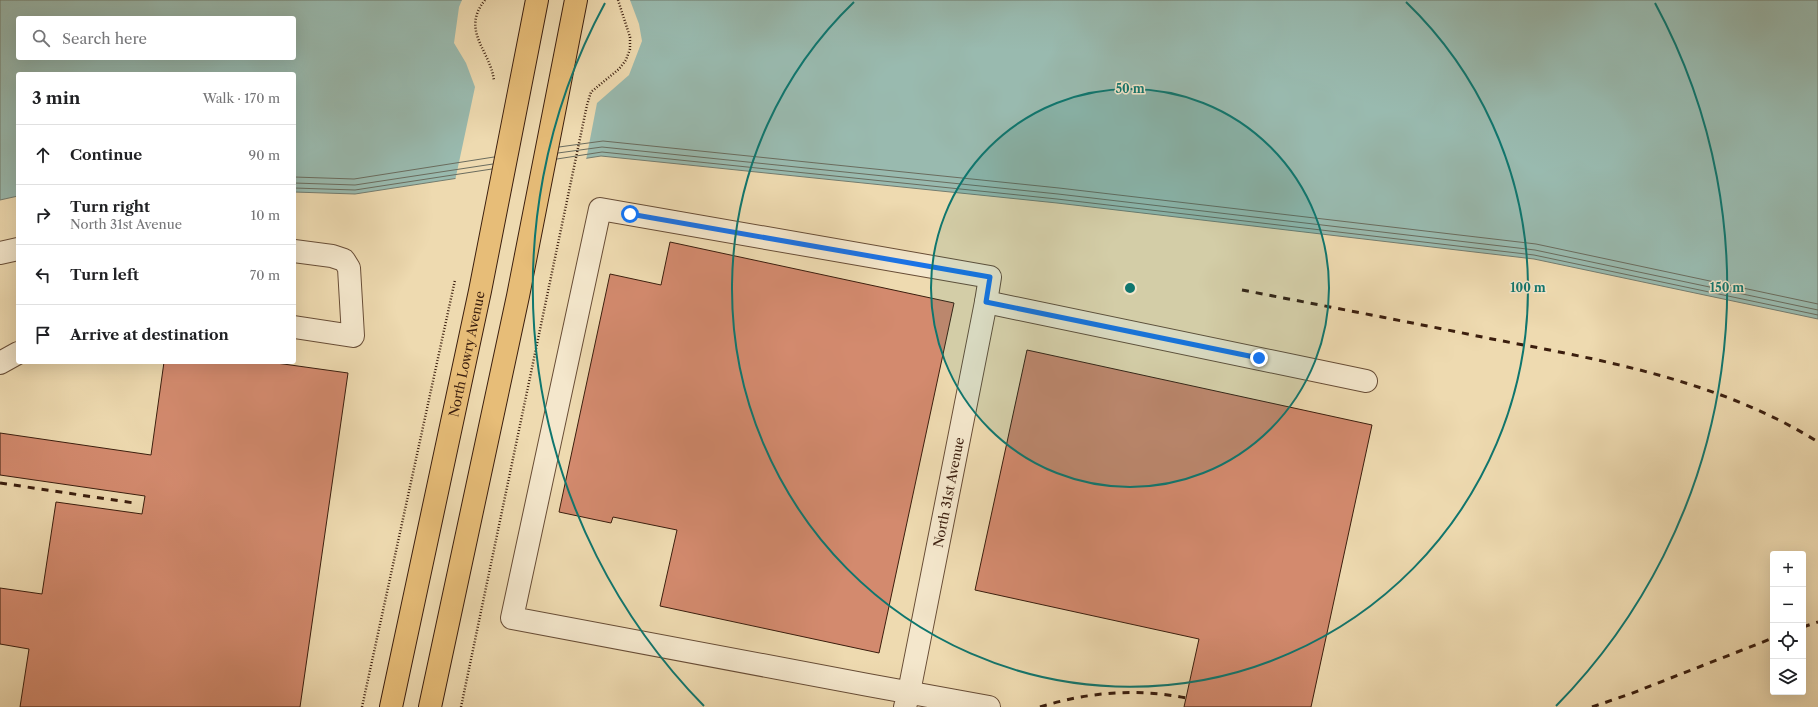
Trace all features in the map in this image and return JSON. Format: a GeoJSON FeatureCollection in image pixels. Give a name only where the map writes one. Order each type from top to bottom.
{"type":"FeatureCollection","features":[{"type":"Feature","properties":{"kind":"main road","name":"North Lowry Avenue"},"geometry":{"type":"LineString","coordinates":[[391,707],[480,291],[537,0]]}},
{"type":"Feature","properties":{"kind":"main road"},"geometry":{"type":"LineString","coordinates":[[430,707],[518,296],[576,0]]}},
{"type":"Feature","properties":{"kind":"street","name":"North 31st Avenue"},"geometry":{"type":"LineString","coordinates":[[600,209],[990,277],[986,302],[907,699],[868,685],[512,618],[600,209]]}},
{"type":"Feature","properties":{"kind":"street"},"geometry":{"type":"LineString","coordinates":[[0,253],[16,249]]}},
{"type":"Feature","properties":{"kind":"street"},"geometry":{"type":"LineString","coordinates":[[296,251],[332,256],[344,260],[349,268],[353,336],[296,328]]}},
{"type":"Feature","properties":{"kind":"street"},"geometry":{"type":"LineString","coordinates":[[986,302],[1366,381]]}},
{"type":"Feature","properties":{"kind":"street"},"geometry":{"type":"LineString","coordinates":[[0,363],[16,354]]}},
{"type":"Feature","properties":{"kind":"street"},"geometry":{"type":"LineString","coordinates":[[907,699],[989,707]]}},
{"type":"Feature","properties":{"kind":"path"},"geometry":{"type":"LineString","coordinates":[[484,0],[480,6],[476,18],[475,30],[478,42],[491,66],[495,85]]}},
{"type":"Feature","properties":{"kind":"path"},"geometry":{"type":"LineString","coordinates":[[461,707],[587,105],[591,92],[619,69],[626,60],[630,49],[630,37],[618,0]]}},
{"type":"Feature","properties":{"kind":"path"},"geometry":{"type":"LineString","coordinates":[[362,707],[456,274]]}},
{"type":"Feature","properties":{"kind":"water"},"geometry":{"type":"Polygon","coordinates":[[[0,0],[1818,0],[1818,319],[1534,259],[1057,203],[601,156],[355,194],[296,192],[296,72],[16,72],[16,196],[0,200],[0,0]]]}},
{"type":"Feature","properties":{"kind":"pier"},"geometry":{"type":"Polygon","coordinates":[[[462,0],[630,0],[639,24],[642,41],[629,75],[597,103],[586,160],[455,181],[475,87],[466,63],[454,43],[459,7],[462,0]]]}},
{"type":"Feature","properties":{"kind":"building"},"geometry":{"type":"Polygon","coordinates":[[[670,242],[954,303],[879,653],[660,606],[677,530],[613,517],[611,523],[559,512],[610,274],[661,285],[670,242]]]}},
{"type":"Feature","properties":{"kind":"building"},"geometry":{"type":"Polygon","coordinates":[[[1027,350],[1372,425],[1311,707],[1184,707],[1199,639],[975,590],[1027,350]]]}},
{"type":"Feature","properties":{"kind":"building"},"geometry":{"type":"Polygon","coordinates":[[[164,364],[283,364],[348,373],[300,707],[20,707],[29,649],[0,644],[0,588],[42,594],[56,502],[142,514],[145,496],[0,475],[0,433],[151,455],[164,364]]]}},
{"type":"Feature","properties":{"kind":"railway"},"geometry":{"type":"LineString","coordinates":[[1242,290],[1576,355],[1660,376],[1701,388],[1742,403],[1781,421],[1818,442]]}},
{"type":"Feature","properties":{"kind":"railway"},"geometry":{"type":"LineString","coordinates":[[0,483],[134,503]]}},
{"type":"Feature","properties":{"kind":"railway"},"geometry":{"type":"LineString","coordinates":[[1806,626],[1818,622]]}},
{"type":"Feature","properties":{"kind":"railway"},"geometry":{"type":"LineString","coordinates":[[1592,707],[1630,694],[1770,639]]}},
{"type":"Feature","properties":{"kind":"railway"},"geometry":{"type":"LineString","coordinates":[[1040,707],[1076,698],[1113,693],[1149,693],[1186,698]]}},
{"type":"Feature","properties":{"kind":"route"},"geometry":{"type":"LineString","coordinates":[[630,214],[990,277],[986,302],[1259,358]]}}]}
